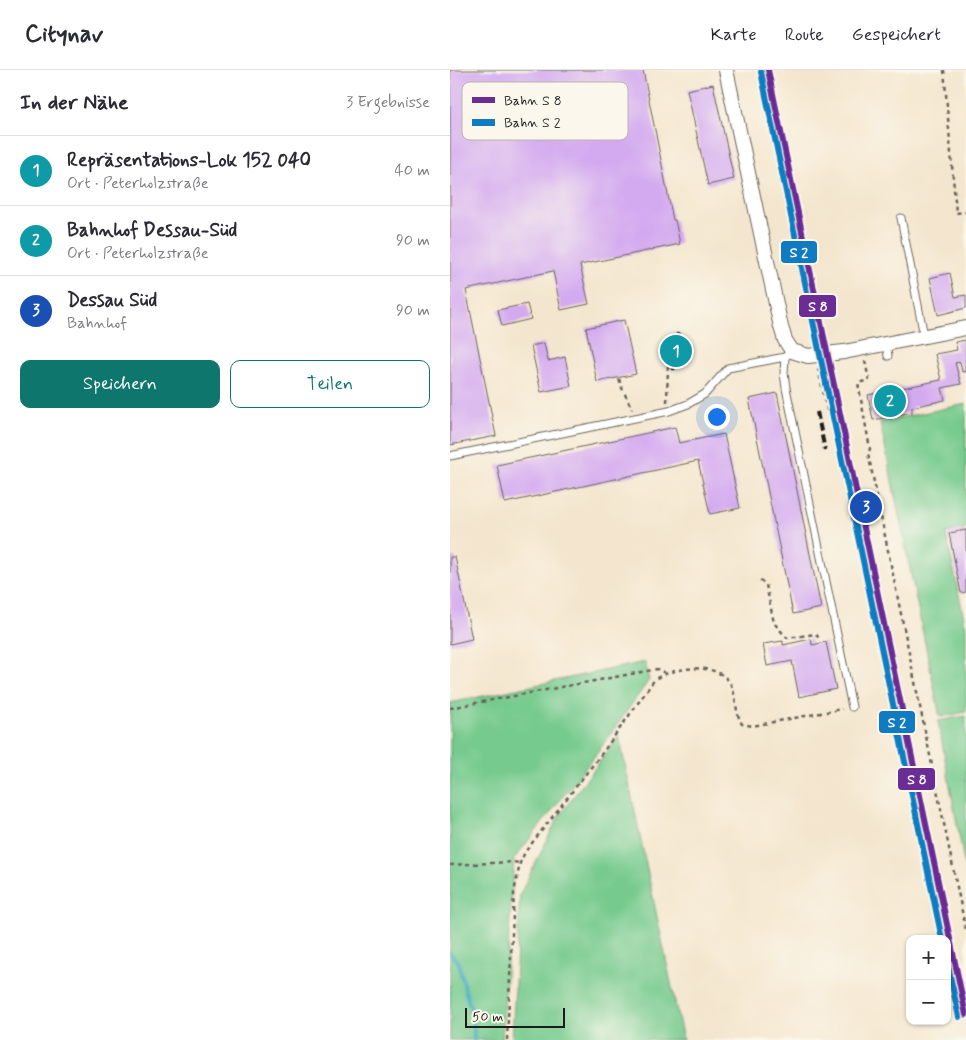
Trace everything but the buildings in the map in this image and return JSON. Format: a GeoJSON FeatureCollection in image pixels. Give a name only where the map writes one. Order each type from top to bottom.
{"type":"FeatureCollection","features":[{"type":"Feature","properties":{"kind":"street"},"geometry":{"type":"LineString","coordinates":[[726,70],[781,327],[789,354],[816,356],[863,348],[887,350],[924,336],[966,328]]}},
{"type":"Feature","properties":{"kind":"lane"},"geometry":{"type":"LineString","coordinates":[[901,218],[924,336]]}},
{"type":"Feature","properties":{"kind":"lane"},"geometry":{"type":"LineString","coordinates":[[450,456],[669,411],[688,404],[705,394],[728,368],[789,354],[784,373],[786,388],[852,707]]}},
{"type":"Feature","properties":{"kind":"path"},"geometry":{"type":"LineString","coordinates":[[944,70],[956,213],[966,212]]}},
{"type":"Feature","properties":{"kind":"path"},"geometry":{"type":"LineString","coordinates":[[863,348],[869,380],[858,383],[870,449],[868,453],[966,932]]}},
{"type":"Feature","properties":{"kind":"path"},"geometry":{"type":"LineString","coordinates":[[816,356],[827,410],[833,409],[843,458]]}},
{"type":"Feature","properties":{"kind":"path"},"geometry":{"type":"LineString","coordinates":[[668,366],[669,411]]}},
{"type":"Feature","properties":{"kind":"path"},"geometry":{"type":"LineString","coordinates":[[619,379],[635,418]]}},
{"type":"Feature","properties":{"kind":"path"},"geometry":{"type":"LineString","coordinates":[[760,580],[766,586],[774,623],[777,628],[788,638],[816,634],[820,640]]}},
{"type":"Feature","properties":{"kind":"path"},"geometry":{"type":"LineString","coordinates":[[506,1040],[514,893],[520,863],[525,852],[597,759],[655,679],[665,673],[701,668],[712,670],[732,686],[738,717],[742,724],[753,726],[852,707]]}},
{"type":"Feature","properties":{"kind":"path"},"geometry":{"type":"LineString","coordinates":[[450,708],[647,670],[657,670],[665,673]]}},
{"type":"Feature","properties":{"kind":"path"},"geometry":{"type":"LineString","coordinates":[[450,865],[520,863]]}},
{"type":"Feature","properties":{"kind":"green space"},"geometry":{"type":"Polygon","coordinates":[[[966,404],[966,528],[946,533],[966,628],[966,712],[940,717],[880,422],[966,404]]]}},
{"type":"Feature","properties":{"kind":"green space"},"geometry":{"type":"Polygon","coordinates":[[[645,662],[649,680],[597,753],[514,859],[502,1040],[450,1040],[450,703],[645,662]]]}},
{"type":"Feature","properties":{"kind":"green space"},"geometry":{"type":"Polygon","coordinates":[[[966,716],[966,873],[938,721],[966,716]]]}},
{"type":"Feature","properties":{"kind":"green space"},"geometry":{"type":"Polygon","coordinates":[[[619,736],[683,1040],[512,1040],[520,894],[559,816],[619,736]]]}},
{"type":"Feature","properties":{"kind":"waterway"},"geometry":{"type":"LineString","coordinates":[[450,953],[458,962],[473,1015],[474,1040]]}},
{"type":"Feature","properties":{"kind":"railway"},"geometry":{"type":"LineString","coordinates":[[673,370],[678,333]]}},
{"type":"Feature","properties":{"kind":"railway"},"geometry":{"type":"LineString","coordinates":[[817,412],[825,450]]}},
{"type":"Feature","properties":{"kind":"transit line"},"geometry":{"type":"LineString","coordinates":[[768,70],[966,1015]]}},
{"type":"Feature","properties":{"kind":"transit line"},"geometry":{"type":"LineString","coordinates":[[761,72],[941,935]]}},
{"type":"Feature","properties":{"kind":"transit line"},"geometry":{"type":"LineString","coordinates":[[951,980],[959,1017]]}},
{"type":"Feature","properties":{"kind":"place","name":"Repräsentations-Lok 152 040"},"geometry":{"type":"Point","coordinates":[676,351]}},
{"type":"Feature","properties":{"kind":"place","name":"Bahnhof Dessau-Süd"},"geometry":{"type":"Point","coordinates":[890,401]}},
{"type":"Feature","properties":{"kind":"place","name":"Dessau Süd"},"geometry":{"type":"Point","coordinates":[866,507]}}]}
